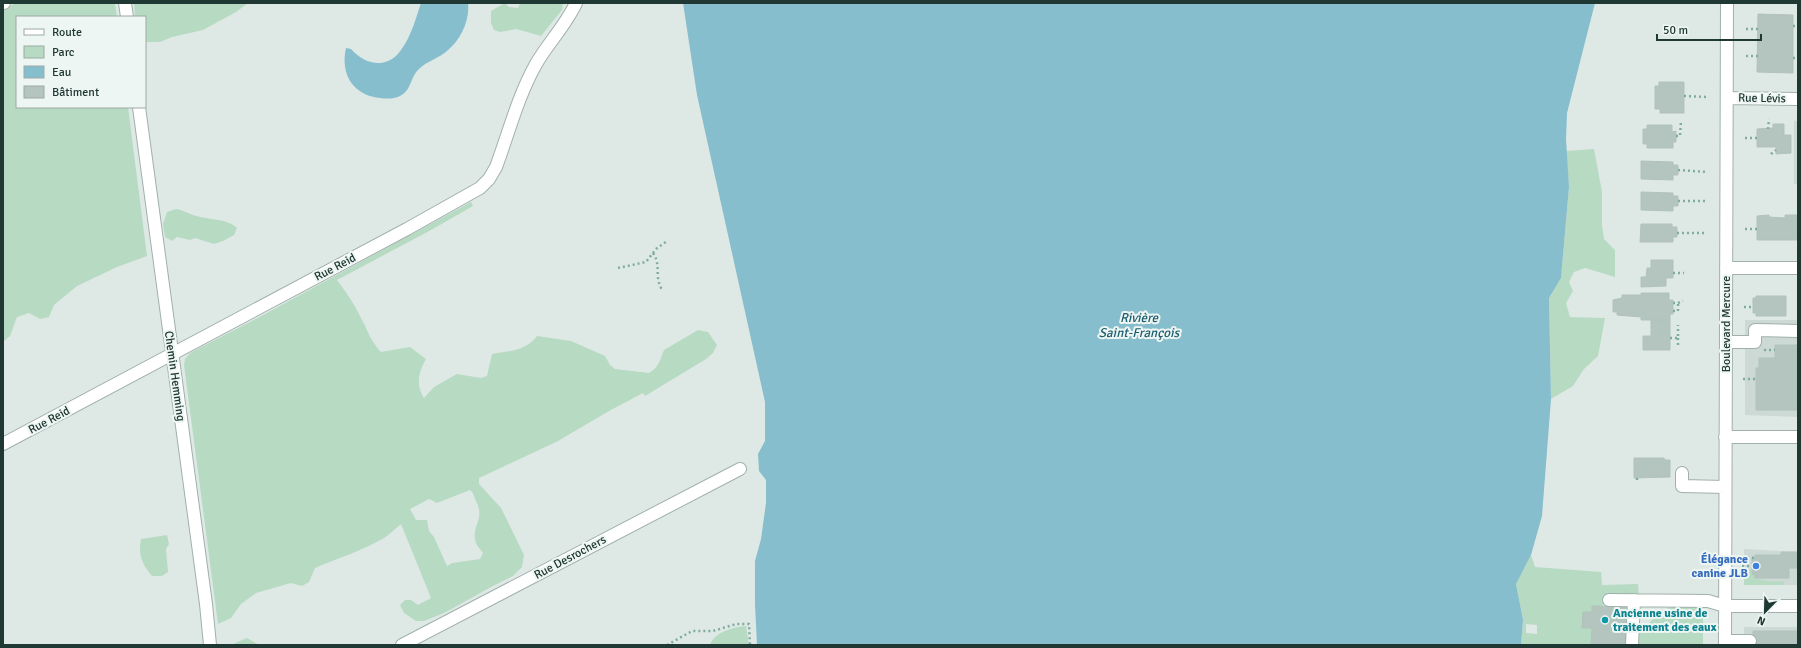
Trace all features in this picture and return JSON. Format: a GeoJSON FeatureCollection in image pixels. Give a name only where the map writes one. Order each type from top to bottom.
{"type":"FeatureCollection","features":[{"type":"Feature","properties":{"kind":"street"},"geometry":{"type":"LineString","coordinates":[[125,3],[127,16]]}},
{"type":"Feature","properties":{"kind":"street","name":"Rue Reid"},"geometry":{"type":"LineString","coordinates":[[3,444],[407,229],[480,188],[489,179],[496,167],[527,81],[536,64],[568,18],[576,3]]}},
{"type":"Feature","properties":{"kind":"street","name":"Boulevard Mercure"},"geometry":{"type":"LineString","coordinates":[[1725,643],[1727,3]]}},
{"type":"Feature","properties":{"kind":"street","name":"Rue Lévis"},"geometry":{"type":"LineString","coordinates":[[1727,98],[1798,99]]}},
{"type":"Feature","properties":{"kind":"street","name":"Chemin Hemming"},"geometry":{"type":"LineString","coordinates":[[139,108],[205,596],[210,645]]}},
{"type":"Feature","properties":{"kind":"street"},"geometry":{"type":"LineString","coordinates":[[1726,268],[1798,268]]}},
{"type":"Feature","properties":{"kind":"street"},"geometry":{"type":"LineString","coordinates":[[1726,342],[1755,342],[1754,330],[1798,331]]}},
{"type":"Feature","properties":{"kind":"street"},"geometry":{"type":"LineString","coordinates":[[1725,436],[1798,437]]}},
{"type":"Feature","properties":{"kind":"street","name":"Rue Desrochers"},"geometry":{"type":"LineString","coordinates":[[402,645],[740,469]]}},
{"type":"Feature","properties":{"kind":"street"},"geometry":{"type":"LineString","coordinates":[[1682,473],[1682,486],[1725,486]]}},
{"type":"Feature","properties":{"kind":"street"},"geometry":{"type":"LineString","coordinates":[[1609,600],[1708,601],[1725,606],[1798,606]]}},
{"type":"Feature","properties":{"kind":"street"},"geometry":{"type":"LineString","coordinates":[[1632,645],[1634,600]]}},
{"type":"Feature","properties":{"kind":"street"},"geometry":{"type":"LineString","coordinates":[[1725,643],[1750,641]]}},
{"type":"Feature","properties":{"kind":"path"},"geometry":{"type":"LineString","coordinates":[[1793,26],[1798,26]]}},
{"type":"Feature","properties":{"kind":"path"},"geometry":{"type":"LineString","coordinates":[[1746,29],[1758,29]]}},
{"type":"Feature","properties":{"kind":"path"},"geometry":{"type":"LineString","coordinates":[[1746,56],[1758,56]]}},
{"type":"Feature","properties":{"kind":"path"},"geometry":{"type":"LineString","coordinates":[[1793,58],[1798,58]]}},
{"type":"Feature","properties":{"kind":"path"},"geometry":{"type":"LineString","coordinates":[[1684,96],[1708,97]]}},
{"type":"Feature","properties":{"kind":"path"},"geometry":{"type":"LineString","coordinates":[[1768,129],[1769,119]]}},
{"type":"Feature","properties":{"kind":"path"},"geometry":{"type":"LineString","coordinates":[[1676,136],[1680,136],[1681,121]]}},
{"type":"Feature","properties":{"kind":"path"},"geometry":{"type":"LineString","coordinates":[[1745,138],[1758,138]]}},
{"type":"Feature","properties":{"kind":"path"},"geometry":{"type":"LineString","coordinates":[[1771,154],[1776,150]]}},
{"type":"Feature","properties":{"kind":"path"},"geometry":{"type":"LineString","coordinates":[[1678,170],[1707,172]]}},
{"type":"Feature","properties":{"kind":"path"},"geometry":{"type":"LineString","coordinates":[[1678,201],[1708,201]]}},
{"type":"Feature","properties":{"kind":"path"},"geometry":{"type":"LineString","coordinates":[[1744,229],[1757,229]]}},
{"type":"Feature","properties":{"kind":"path"},"geometry":{"type":"LineString","coordinates":[[1677,233],[1707,233]]}},
{"type":"Feature","properties":{"kind":"path"},"geometry":{"type":"LineString","coordinates":[[649,260],[656,248],[667,241]]}},
{"type":"Feature","properties":{"kind":"path"},"geometry":{"type":"LineString","coordinates":[[653,253],[658,262],[658,279],[662,291]]}},
{"type":"Feature","properties":{"kind":"path"},"geometry":{"type":"LineString","coordinates":[[618,268],[636,265],[649,260],[658,262]]}},
{"type":"Feature","properties":{"kind":"path"},"geometry":{"type":"LineString","coordinates":[[1673,273],[1684,272]]}},
{"type":"Feature","properties":{"kind":"path"},"geometry":{"type":"LineString","coordinates":[[1673,303],[1678,303],[1683,300]]}},
{"type":"Feature","properties":{"kind":"path"},"geometry":{"type":"LineString","coordinates":[[1673,311],[1678,311],[1678,303]]}},
{"type":"Feature","properties":{"kind":"path"},"geometry":{"type":"LineString","coordinates":[[1744,307],[1753,307]]}},
{"type":"Feature","properties":{"kind":"path"},"geometry":{"type":"LineString","coordinates":[[1678,325],[1678,346]]}},
{"type":"Feature","properties":{"kind":"path"},"geometry":{"type":"LineString","coordinates":[[1670,338],[1678,338]]}},
{"type":"Feature","properties":{"kind":"path"},"geometry":{"type":"LineString","coordinates":[[1743,379],[1756,379]]}},
{"type":"Feature","properties":{"kind":"path"},"geometry":{"type":"LineString","coordinates":[[1637,478],[1637,484]]}},
{"type":"Feature","properties":{"kind":"path"},"geometry":{"type":"LineString","coordinates":[[1742,558],[1754,558]]}},
{"type":"Feature","properties":{"kind":"path"},"geometry":{"type":"LineString","coordinates":[[1742,566],[1752,566]]}},
{"type":"Feature","properties":{"kind":"path"},"geometry":{"type":"LineString","coordinates":[[667,645],[692,631],[713,631],[743,623],[749,624],[750,645]]}},
{"type":"Feature","properties":{"kind":"shaded area"},"geometry":{"type":"Polygon","coordinates":[[[1794,121],[1798,121],[1798,184],[1794,184],[1794,121]]]}},
{"type":"Feature","properties":{"kind":"shaded area"},"geometry":{"type":"Polygon","coordinates":[[[1745,320],[1798,320],[1798,417],[1745,415],[1745,320]]]}},
{"type":"Feature","properties":{"kind":"shaded area"},"geometry":{"type":"Polygon","coordinates":[[[1744,549],[1798,552],[1798,585],[1744,585],[1744,549]]]}},
{"type":"Feature","properties":{"kind":"shaded area"},"geometry":{"type":"Polygon","coordinates":[[[1744,627],[1798,627],[1798,645],[1744,645],[1744,627]]]}},
{"type":"Feature","properties":{"kind":"green space"},"geometry":{"type":"Polygon","coordinates":[[[15,3],[115,3],[117,16],[16,16],[16,108],[128,108],[147,256],[117,267],[77,286],[54,305],[49,317],[40,319],[29,313],[17,317],[10,336],[3,342],[3,11],[15,3]]]}},
{"type":"Feature","properties":{"kind":"green space"},"geometry":{"type":"Polygon","coordinates":[[[134,3],[248,3],[236,12],[203,30],[172,37],[160,42],[146,42],[146,16],[135,16],[134,3]]]}},
{"type":"Feature","properties":{"kind":"green space"},"geometry":{"type":"Polygon","coordinates":[[[505,3],[509,7],[518,8],[520,3],[563,3],[562,10],[541,36],[516,29],[500,32],[494,30],[491,23],[491,11],[505,3]]]}},
{"type":"Feature","properties":{"kind":"green space"},"geometry":{"type":"Polygon","coordinates":[[[1594,149],[1602,192],[1602,225],[1604,239],[1615,250],[1615,277],[1585,268],[1574,272],[1569,282],[1573,291],[1566,303],[1570,317],[1605,318],[1598,356],[1584,369],[1573,386],[1551,399],[1549,298],[1561,278],[1569,187],[1566,151],[1594,149]]]}},
{"type":"Feature","properties":{"kind":"green space"},"geometry":{"type":"Polygon","coordinates":[[[471,202],[473,206],[337,280],[354,304],[372,340],[381,352],[410,347],[426,359],[421,369],[419,378],[421,393],[424,398],[434,387],[457,374],[481,378],[487,376],[492,354],[517,350],[528,345],[537,336],[571,341],[605,356],[610,365],[615,369],[649,373],[657,366],[664,350],[698,330],[708,332],[717,345],[713,353],[706,359],[645,396],[643,393],[558,441],[479,478],[479,484],[501,508],[524,555],[522,567],[513,576],[444,613],[424,621],[416,621],[404,613],[400,605],[405,600],[411,600],[418,605],[431,598],[401,524],[376,543],[315,568],[309,582],[302,586],[291,583],[256,593],[241,604],[231,618],[218,624],[184,365],[185,359],[190,353],[471,202]],[[470,490],[437,503],[429,499],[410,509],[416,520],[427,520],[429,531],[434,537],[447,566],[452,563],[480,559],[483,553],[477,544],[475,537],[479,518],[479,508],[470,490]]]}},
{"type":"Feature","properties":{"kind":"green space"},"geometry":{"type":"Polygon","coordinates":[[[176,209],[198,217],[228,222],[237,228],[234,235],[214,244],[195,238],[190,240],[177,237],[172,241],[165,237],[163,224],[167,212],[176,209]]]}},
{"type":"Feature","properties":{"kind":"green space"},"geometry":{"type":"Polygon","coordinates":[[[167,535],[169,544],[166,549],[168,572],[162,576],[152,576],[142,559],[140,550],[141,539],[167,535]]]}},
{"type":"Feature","properties":{"kind":"green space"},"geometry":{"type":"Polygon","coordinates":[[[1531,555],[1535,567],[1601,572],[1602,585],[1638,584],[1639,596],[1603,595],[1603,606],[1592,606],[1592,612],[1583,612],[1582,628],[1592,628],[1591,645],[1521,645],[1523,620],[1516,584],[1531,555]],[[1526,624],[1526,633],[1537,634],[1537,625],[1526,624]]]}},
{"type":"Feature","properties":{"kind":"green space"},"geometry":{"type":"Polygon","coordinates":[[[1744,569],[1752,570],[1752,574],[1755,575],[1755,578],[1776,582],[1784,581],[1783,585],[1744,585],[1744,569]]]}},
{"type":"Feature","properties":{"kind":"green space"},"geometry":{"type":"Polygon","coordinates":[[[1674,606],[1703,607],[1703,645],[1637,645],[1637,636],[1649,623],[1663,611],[1674,606]]]}},
{"type":"Feature","properties":{"kind":"green space"},"geometry":{"type":"Polygon","coordinates":[[[746,626],[749,645],[710,645],[712,640],[725,631],[746,626]]]}},
{"type":"Feature","properties":{"kind":"green space"},"geometry":{"type":"Polygon","coordinates":[[[247,638],[259,645],[234,645],[235,643],[247,638]]]}},
{"type":"Feature","properties":{"kind":"water"},"geometry":{"type":"Polygon","coordinates":[[[421,3],[468,3],[468,16],[464,29],[447,51],[416,72],[407,90],[400,96],[387,99],[362,93],[351,82],[347,74],[345,66],[346,48],[351,49],[369,62],[383,63],[389,61],[401,50],[408,39],[421,3]]]}},
{"type":"Feature","properties":{"kind":"water","name":"Rivière Saint-François"},"geometry":{"type":"Polygon","coordinates":[[[683,3],[1595,3],[1567,113],[1566,139],[1569,187],[1561,278],[1549,298],[1551,399],[1542,516],[1531,555],[1516,584],[1523,620],[1521,645],[757,645],[755,561],[761,539],[766,503],[766,480],[759,471],[758,454],[765,441],[765,402],[697,95],[683,3]]]}},
{"type":"Feature","properties":{"kind":"building"},"geometry":{"type":"Polygon","coordinates":[[[1758,14],[1793,15],[1793,73],[1757,72],[1758,14]]]}},
{"type":"Feature","properties":{"kind":"building"},"geometry":{"type":"Polygon","coordinates":[[[1659,82],[1684,82],[1684,113],[1660,113],[1660,109],[1655,109],[1655,86],[1659,86],[1659,82]]]}},
{"type":"Feature","properties":{"kind":"building"},"geometry":{"type":"Polygon","coordinates":[[[1773,124],[1784,124],[1784,135],[1791,135],[1791,153],[1776,154],[1776,147],[1757,147],[1757,129],[1773,128],[1773,124]]]}},
{"type":"Feature","properties":{"kind":"building"},"geometry":{"type":"Polygon","coordinates":[[[1647,125],[1672,125],[1672,132],[1676,131],[1676,142],[1673,142],[1673,148],[1647,148],[1647,144],[1643,144],[1643,129],[1647,129],[1647,125]]]}},
{"type":"Feature","properties":{"kind":"building"},"geometry":{"type":"Polygon","coordinates":[[[1641,161],[1673,162],[1673,165],[1678,165],[1678,175],[1673,175],[1673,180],[1641,179],[1641,161]]]}},
{"type":"Feature","properties":{"kind":"building"},"geometry":{"type":"Polygon","coordinates":[[[1641,192],[1673,193],[1673,196],[1678,196],[1678,206],[1673,206],[1673,211],[1641,210],[1641,192]]]}},
{"type":"Feature","properties":{"kind":"building"},"geometry":{"type":"Polygon","coordinates":[[[1769,215],[1769,217],[1785,218],[1785,215],[1798,215],[1798,240],[1757,240],[1757,216],[1769,215]]]}},
{"type":"Feature","properties":{"kind":"building"},"geometry":{"type":"Polygon","coordinates":[[[1641,224],[1672,224],[1672,227],[1677,227],[1677,237],[1673,237],[1673,242],[1640,242],[1641,224]]]}},
{"type":"Feature","properties":{"kind":"building"},"geometry":{"type":"Polygon","coordinates":[[[1651,260],[1673,260],[1673,278],[1666,278],[1666,286],[1641,287],[1641,277],[1646,277],[1647,268],[1651,268],[1651,260]]]}},
{"type":"Feature","properties":{"kind":"building"},"geometry":{"type":"Polygon","coordinates":[[[1641,293],[1669,293],[1669,300],[1673,300],[1673,314],[1670,314],[1670,320],[1641,320],[1641,317],[1617,315],[1617,312],[1613,312],[1613,300],[1622,298],[1622,295],[1641,295],[1641,293]]]}},
{"type":"Feature","properties":{"kind":"building"},"geometry":{"type":"Polygon","coordinates":[[[1756,296],[1786,296],[1786,316],[1756,316],[1756,313],[1753,313],[1753,298],[1756,298],[1756,296]]]}},
{"type":"Feature","properties":{"kind":"building"},"geometry":{"type":"Polygon","coordinates":[[[1651,320],[1670,320],[1670,350],[1643,350],[1643,336],[1651,336],[1651,320]]]}},
{"type":"Feature","properties":{"kind":"building"},"geometry":{"type":"Polygon","coordinates":[[[1775,345],[1798,345],[1798,410],[1756,410],[1756,368],[1759,368],[1759,358],[1775,358],[1775,345]]]}},
{"type":"Feature","properties":{"kind":"building"},"geometry":{"type":"Polygon","coordinates":[[[1634,458],[1664,458],[1665,460],[1670,460],[1670,477],[1634,478],[1634,458]]]}},
{"type":"Feature","properties":{"kind":"building"},"geometry":{"type":"Polygon","coordinates":[[[1781,552],[1798,552],[1798,568],[1789,568],[1789,578],[1755,578],[1755,575],[1752,574],[1752,558],[1755,558],[1755,555],[1781,555],[1781,552]]]}},
{"type":"Feature","properties":{"kind":"building","name":"Ancienne usine de traitement des eaux"},"geometry":{"type":"Polygon","coordinates":[[[1592,606],[1628,607],[1627,645],[1591,645],[1592,628],[1582,628],[1583,612],[1592,612],[1592,606]]]}},
{"type":"Feature","properties":{"kind":"building"},"geometry":{"type":"Polygon","coordinates":[[[1753,631],[1798,631],[1798,645],[1753,645],[1753,631]]]}},
{"type":"Feature","properties":{"kind":"place","name":"Élégance canine JLB"},"geometry":{"type":"Point","coordinates":[1756,566]}},
{"type":"Feature","properties":{"kind":"place","name":"Ancienne usine de traitement des eaux"},"geometry":{"type":"Point","coordinates":[1605,620]}}]}
